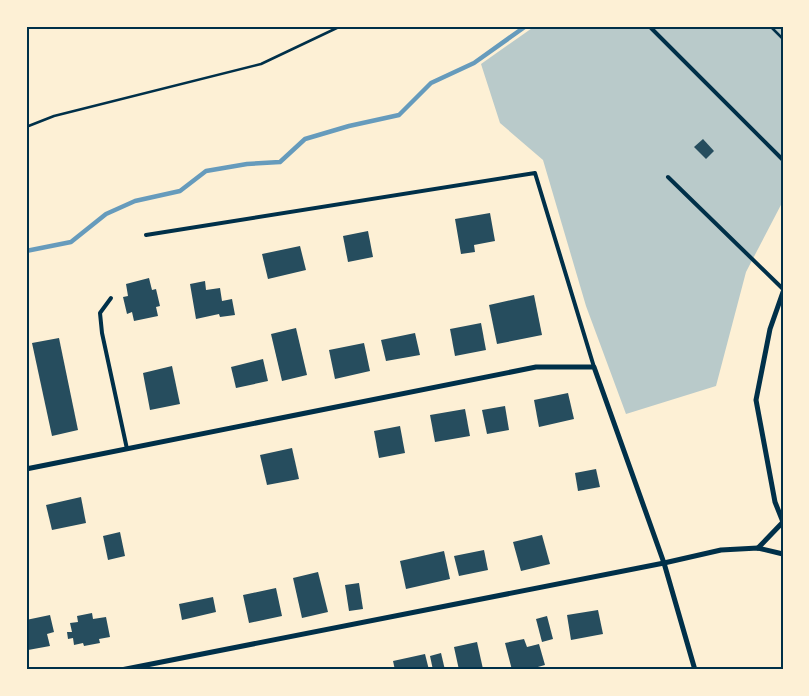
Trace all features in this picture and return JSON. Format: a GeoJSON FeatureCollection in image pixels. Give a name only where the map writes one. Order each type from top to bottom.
{"type":"FeatureCollection","features":[{"type":"Feature","properties":{"kind":"street"},"geometry":{"type":"LineString","coordinates":[[758,548],[782,522],[775,502],[756,400],[770,329],[783,290]]}},
{"type":"Feature","properties":{"kind":"street"},"geometry":{"type":"LineString","coordinates":[[26,469],[536,367],[594,367],[664,563],[695,670]]}},
{"type":"Feature","properties":{"kind":"street"},"geometry":{"type":"LineString","coordinates":[[121,670],[664,563],[721,550],[758,548],[783,554]]}},
{"type":"Feature","properties":{"kind":"lane"},"geometry":{"type":"LineString","coordinates":[[652,28],[783,160]]}},
{"type":"Feature","properties":{"kind":"lane"},"geometry":{"type":"LineString","coordinates":[[146,236],[535,173],[594,367]]}},
{"type":"Feature","properties":{"kind":"lane"},"geometry":{"type":"LineString","coordinates":[[668,176],[783,290]]}},
{"type":"Feature","properties":{"kind":"lane"},"geometry":{"type":"LineString","coordinates":[[110,298],[100,314],[102,333],[127,449]]}},
{"type":"Feature","properties":{"kind":"path"},"geometry":{"type":"LineString","coordinates":[[26,127],[54,116],[261,64],[341,26]]}},
{"type":"Feature","properties":{"kind":"path"},"geometry":{"type":"LineString","coordinates":[[770,26],[783,39]]}},
{"type":"Feature","properties":{"kind":"shaded area"},"geometry":{"type":"Polygon","coordinates":[[[535,26],[783,26],[783,201],[746,272],[716,386],[626,414],[586,306],[543,160],[500,123],[481,64],[535,26]]]}},
{"type":"Feature","properties":{"kind":"building"},"geometry":{"type":"Polygon","coordinates":[[[703,139],[714,151],[706,159],[694,147],[703,139]]]}},
{"type":"Feature","properties":{"kind":"building"},"geometry":{"type":"Polygon","coordinates":[[[490,213],[495,241],[474,245],[475,252],[461,254],[455,219],[490,213]]]}},
{"type":"Feature","properties":{"kind":"building"},"geometry":{"type":"Polygon","coordinates":[[[368,231],[373,257],[348,262],[343,236],[368,231]]]}},
{"type":"Feature","properties":{"kind":"building"},"geometry":{"type":"Polygon","coordinates":[[[300,246],[306,270],[268,279],[262,254],[300,246]]]}},
{"type":"Feature","properties":{"kind":"building"},"geometry":{"type":"Polygon","coordinates":[[[149,278],[152,290],[156,289],[160,306],[156,307],[158,316],[134,321],[132,312],[127,314],[123,297],[128,296],[126,284],[149,278]]]}},
{"type":"Feature","properties":{"kind":"building"},"geometry":{"type":"Polygon","coordinates":[[[205,281],[206,290],[220,288],[222,301],[232,299],[235,315],[220,317],[219,314],[196,319],[190,284],[205,281]]]}},
{"type":"Feature","properties":{"kind":"building"},"geometry":{"type":"Polygon","coordinates":[[[534,295],[542,335],[497,344],[489,305],[534,295]]]}},
{"type":"Feature","properties":{"kind":"building"},"geometry":{"type":"Polygon","coordinates":[[[481,323],[486,350],[455,356],[450,329],[481,323]]]}},
{"type":"Feature","properties":{"kind":"building"},"geometry":{"type":"Polygon","coordinates":[[[296,328],[307,375],[282,381],[271,334],[296,328]]]}},
{"type":"Feature","properties":{"kind":"building"},"geometry":{"type":"Polygon","coordinates":[[[415,333],[420,355],[386,361],[381,340],[415,333]]]}},
{"type":"Feature","properties":{"kind":"building"},"geometry":{"type":"Polygon","coordinates":[[[59,338],[78,430],[52,436],[32,343],[59,338]]]}},
{"type":"Feature","properties":{"kind":"building"},"geometry":{"type":"Polygon","coordinates":[[[364,343],[370,371],[335,379],[329,350],[364,343]]]}},
{"type":"Feature","properties":{"kind":"building"},"geometry":{"type":"Polygon","coordinates":[[[263,359],[268,381],[236,388],[231,367],[263,359]]]}},
{"type":"Feature","properties":{"kind":"building"},"geometry":{"type":"Polygon","coordinates":[[[172,366],[180,404],[150,410],[143,373],[172,366]]]}},
{"type":"Feature","properties":{"kind":"building"},"geometry":{"type":"Polygon","coordinates":[[[568,393],[574,419],[539,427],[534,400],[568,393]]]}},
{"type":"Feature","properties":{"kind":"building"},"geometry":{"type":"Polygon","coordinates":[[[505,406],[509,430],[487,434],[482,410],[505,406]]]}},
{"type":"Feature","properties":{"kind":"building"},"geometry":{"type":"Polygon","coordinates":[[[465,409],[470,436],[435,442],[430,415],[465,409]]]}},
{"type":"Feature","properties":{"kind":"building"},"geometry":{"type":"Polygon","coordinates":[[[400,426],[405,453],[379,458],[374,431],[400,426]]]}},
{"type":"Feature","properties":{"kind":"building"},"geometry":{"type":"Polygon","coordinates":[[[292,448],[299,479],[267,485],[260,455],[292,448]]]}},
{"type":"Feature","properties":{"kind":"building"},"geometry":{"type":"Polygon","coordinates":[[[596,469],[600,487],[578,491],[575,473],[596,469]]]}},
{"type":"Feature","properties":{"kind":"building"},"geometry":{"type":"Polygon","coordinates":[[[81,497],[86,523],[52,530],[46,505],[81,497]]]}},
{"type":"Feature","properties":{"kind":"building"},"geometry":{"type":"Polygon","coordinates":[[[120,532],[125,556],[108,560],[103,536],[120,532]]]}},
{"type":"Feature","properties":{"kind":"building"},"geometry":{"type":"Polygon","coordinates":[[[542,535],[550,564],[521,571],[513,542],[542,535]]]}},
{"type":"Feature","properties":{"kind":"building"},"geometry":{"type":"Polygon","coordinates":[[[484,550],[488,570],[459,576],[454,556],[484,550]]]}},
{"type":"Feature","properties":{"kind":"building"},"geometry":{"type":"Polygon","coordinates":[[[444,551],[450,579],[406,589],[400,561],[444,551]]]}},
{"type":"Feature","properties":{"kind":"building"},"geometry":{"type":"Polygon","coordinates":[[[318,572],[328,612],[302,618],[293,578],[318,572]]]}},
{"type":"Feature","properties":{"kind":"building"},"geometry":{"type":"Polygon","coordinates":[[[359,583],[363,609],[349,611],[345,585],[359,583]]]}},
{"type":"Feature","properties":{"kind":"building"},"geometry":{"type":"Polygon","coordinates":[[[276,588],[282,616],[249,623],[243,595],[276,588]]]}},
{"type":"Feature","properties":{"kind":"building"},"geometry":{"type":"Polygon","coordinates":[[[213,597],[216,612],[182,620],[179,604],[213,597]]]}},
{"type":"Feature","properties":{"kind":"building"},"geometry":{"type":"Polygon","coordinates":[[[598,610],[603,634],[571,640],[567,615],[598,610]]]}},
{"type":"Feature","properties":{"kind":"building"},"geometry":{"type":"Polygon","coordinates":[[[92,613],[93,619],[106,617],[110,637],[99,639],[100,643],[84,646],[83,643],[74,645],[73,638],[68,639],[67,632],[72,632],[70,623],[78,622],[77,616],[92,613]]]}},
{"type":"Feature","properties":{"kind":"building"},"geometry":{"type":"Polygon","coordinates":[[[50,615],[54,632],[47,634],[50,646],[28,650],[26,620],[50,615]]]}},
{"type":"Feature","properties":{"kind":"building"},"geometry":{"type":"Polygon","coordinates":[[[547,616],[553,639],[542,642],[536,619],[547,616]]]}},
{"type":"Feature","properties":{"kind":"building"},"geometry":{"type":"Polygon","coordinates":[[[524,639],[527,647],[539,644],[545,665],[527,670],[512,670],[505,643],[524,639]]]}},
{"type":"Feature","properties":{"kind":"building"},"geometry":{"type":"Polygon","coordinates":[[[477,642],[483,669],[459,670],[454,647],[477,642]]]}},
{"type":"Feature","properties":{"kind":"building"},"geometry":{"type":"Polygon","coordinates":[[[441,653],[445,670],[433,670],[430,656],[441,653]]]}},
{"type":"Feature","properties":{"kind":"building"},"geometry":{"type":"Polygon","coordinates":[[[425,654],[429,670],[395,670],[393,661],[425,654]]]}},
{"type":"Feature","properties":{"kind":"waterway"},"geometry":{"type":"LineString","coordinates":[[26,251],[71,242],[106,214],[135,201],[180,191],[206,171],[247,164],[280,162],[305,139],[349,126],[399,115],[431,83],[474,63],[526,26]]}}]}
